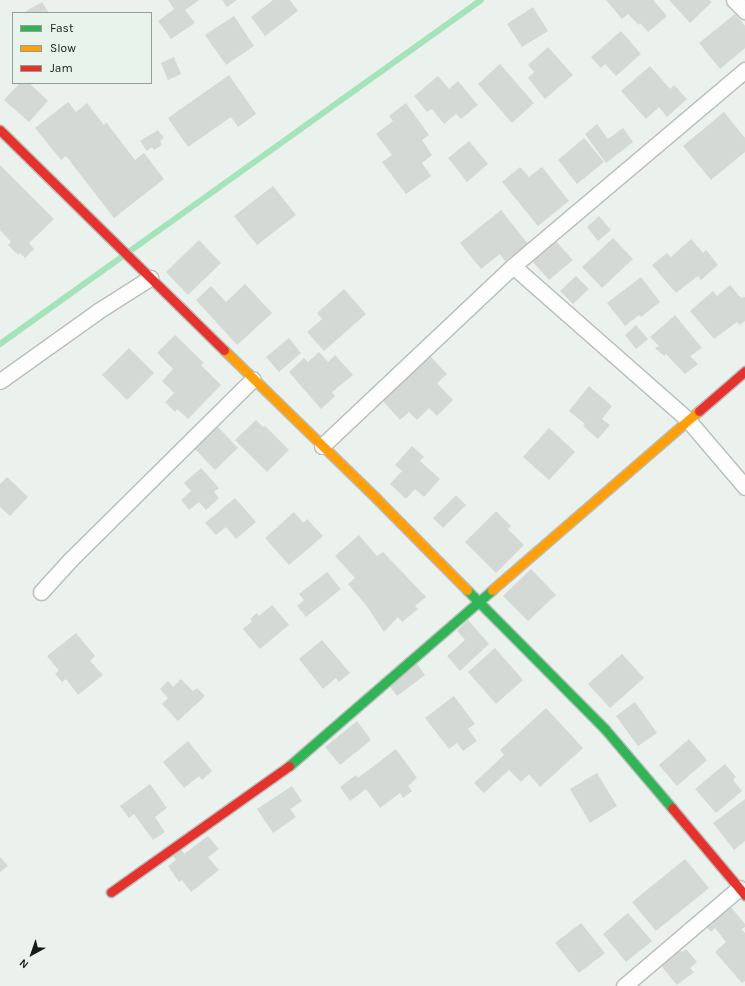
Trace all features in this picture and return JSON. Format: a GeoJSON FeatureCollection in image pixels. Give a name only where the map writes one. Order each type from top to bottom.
{"type":"FeatureCollection","features":[{"type":"Feature","properties":{"kind":"street"},"geometry":{"type":"LineString","coordinates":[[734,0],[745,11]]}},
{"type":"Feature","properties":{"kind":"street"},"geometry":{"type":"LineString","coordinates":[[322,446],[513,266],[745,70]]}},
{"type":"Feature","properties":{"kind":"street"},"geometry":{"type":"LineString","coordinates":[[0,130],[322,446],[605,730],[742,891],[624,986]]}},
{"type":"Feature","properties":{"kind":"street"},"geometry":{"type":"LineString","coordinates":[[513,266],[688,420],[745,487]]}},
{"type":"Feature","properties":{"kind":"street"},"geometry":{"type":"LineString","coordinates":[[0,381],[98,312],[147,275]]}},
{"type":"Feature","properties":{"kind":"street"},"geometry":{"type":"LineString","coordinates":[[111,892],[286,769],[745,371]]}},
{"type":"Feature","properties":{"kind":"street"},"geometry":{"type":"LineString","coordinates":[[41,592],[70,560],[253,379]]}},
{"type":"Feature","properties":{"kind":"building"},"geometry":{"type":"Polygon","coordinates":[[[168,0],[199,0],[185,10],[195,23],[171,39],[158,21],[174,9],[168,0]]]}},
{"type":"Feature","properties":{"kind":"building"},"geometry":{"type":"Polygon","coordinates":[[[222,0],[237,0],[227,7],[222,0]]]}},
{"type":"Feature","properties":{"kind":"building"},"geometry":{"type":"Polygon","coordinates":[[[273,0],[290,0],[298,11],[265,36],[251,17],[273,0]]]}},
{"type":"Feature","properties":{"kind":"building"},"geometry":{"type":"Polygon","coordinates":[[[606,0],[653,0],[667,16],[648,32],[640,23],[639,25],[628,14],[622,19],[606,0]]]}},
{"type":"Feature","properties":{"kind":"building"},"geometry":{"type":"Polygon","coordinates":[[[669,0],[709,0],[712,2],[690,23],[669,0]]]}},
{"type":"Feature","properties":{"kind":"building"},"geometry":{"type":"Polygon","coordinates":[[[42,2],[48,12],[25,12],[42,2]]]}},
{"type":"Feature","properties":{"kind":"building"},"geometry":{"type":"Polygon","coordinates":[[[533,7],[548,31],[522,47],[507,24],[533,7]]]}},
{"type":"Feature","properties":{"kind":"building"},"geometry":{"type":"Polygon","coordinates":[[[735,14],[745,26],[745,48],[720,69],[699,43],[735,14]]]}},
{"type":"Feature","properties":{"kind":"building"},"geometry":{"type":"Polygon","coordinates":[[[234,16],[254,46],[226,65],[205,35],[234,16]]]}},
{"type":"Feature","properties":{"kind":"building"},"geometry":{"type":"Polygon","coordinates":[[[621,31],[641,54],[616,76],[605,64],[601,68],[591,57],[621,31]]]}},
{"type":"Feature","properties":{"kind":"building"},"geometry":{"type":"Polygon","coordinates":[[[548,47],[573,75],[545,99],[528,78],[534,72],[528,65],[548,47]]]}},
{"type":"Feature","properties":{"kind":"building"},"geometry":{"type":"Polygon","coordinates":[[[174,57],[181,74],[168,80],[161,63],[174,57]]]}},
{"type":"Feature","properties":{"kind":"building"},"geometry":{"type":"Polygon","coordinates":[[[500,64],[534,103],[512,123],[478,84],[500,64]]]}},
{"type":"Feature","properties":{"kind":"building"},"geometry":{"type":"Polygon","coordinates":[[[650,66],[670,89],[674,85],[687,99],[667,117],[659,107],[646,119],[621,91],[650,66]]]}},
{"type":"Feature","properties":{"kind":"building"},"geometry":{"type":"Polygon","coordinates":[[[229,75],[256,114],[238,127],[231,117],[188,147],[168,118],[229,75]]]}},
{"type":"Feature","properties":{"kind":"building"},"geometry":{"type":"Polygon","coordinates":[[[438,76],[449,89],[458,81],[478,105],[461,119],[456,114],[444,124],[432,109],[427,112],[414,96],[438,76]]]}},
{"type":"Feature","properties":{"kind":"building"},"geometry":{"type":"Polygon","coordinates":[[[19,84],[30,84],[48,101],[29,122],[4,100],[19,84]]]}},
{"type":"Feature","properties":{"kind":"building"},"geometry":{"type":"Polygon","coordinates":[[[68,102],[76,112],[87,103],[104,125],[106,122],[135,160],[144,153],[164,179],[114,218],[66,156],[61,160],[35,128],[68,102]]]}},
{"type":"Feature","properties":{"kind":"building"},"geometry":{"type":"Polygon","coordinates":[[[406,103],[429,135],[422,140],[432,155],[422,163],[431,176],[406,194],[382,162],[392,155],[376,134],[393,121],[389,116],[406,103]]]}},
{"type":"Feature","properties":{"kind":"building"},"geometry":{"type":"Polygon","coordinates":[[[724,112],[745,138],[745,152],[711,180],[683,146],[724,112]]]}},
{"type":"Feature","properties":{"kind":"building"},"geometry":{"type":"Polygon","coordinates":[[[597,124],[608,139],[623,128],[633,142],[606,163],[585,134],[597,124]]]}},
{"type":"Feature","properties":{"kind":"building"},"geometry":{"type":"Polygon","coordinates":[[[158,130],[164,138],[160,141],[162,145],[154,150],[152,147],[147,151],[140,141],[158,130]]]}},
{"type":"Feature","properties":{"kind":"building"},"geometry":{"type":"Polygon","coordinates":[[[584,138],[604,162],[577,184],[558,160],[584,138]]]}},
{"type":"Feature","properties":{"kind":"building"},"geometry":{"type":"Polygon","coordinates":[[[469,141],[488,164],[467,182],[448,158],[469,141]]]}},
{"type":"Feature","properties":{"kind":"building"},"geometry":{"type":"Polygon","coordinates":[[[0,165],[54,219],[29,243],[34,249],[25,258],[20,253],[18,255],[8,245],[11,242],[0,230],[0,165]]]}},
{"type":"Feature","properties":{"kind":"building"},"geometry":{"type":"Polygon","coordinates":[[[520,167],[529,177],[542,167],[569,201],[538,226],[502,182],[520,167]]]}},
{"type":"Feature","properties":{"kind":"building"},"geometry":{"type":"Polygon","coordinates":[[[273,186],[296,215],[257,245],[234,216],[273,186]]]}},
{"type":"Feature","properties":{"kind":"building"},"geometry":{"type":"Polygon","coordinates":[[[501,210],[528,244],[505,261],[500,254],[481,269],[460,243],[501,210]]]}},
{"type":"Feature","properties":{"kind":"building"},"geometry":{"type":"Polygon","coordinates":[[[599,216],[611,230],[598,241],[587,227],[599,216]]]}},
{"type":"Feature","properties":{"kind":"building"},"geometry":{"type":"Polygon","coordinates":[[[613,238],[633,259],[602,288],[582,267],[613,238]]]}},
{"type":"Feature","properties":{"kind":"building"},"geometry":{"type":"Polygon","coordinates":[[[554,239],[573,260],[549,280],[531,260],[554,239]]]}},
{"type":"Feature","properties":{"kind":"building"},"geometry":{"type":"Polygon","coordinates":[[[691,239],[703,253],[706,250],[718,265],[701,280],[698,276],[676,293],[652,265],[667,253],[671,257],[691,239]]]}},
{"type":"Feature","properties":{"kind":"building"},"geometry":{"type":"Polygon","coordinates":[[[199,240],[221,263],[188,295],[166,272],[199,240]]]}},
{"type":"Feature","properties":{"kind":"building"},"geometry":{"type":"Polygon","coordinates":[[[576,276],[589,289],[573,304],[560,291],[576,276]]]}},
{"type":"Feature","properties":{"kind":"building"},"geometry":{"type":"Polygon","coordinates":[[[641,277],[660,302],[641,317],[639,315],[625,326],[607,303],[641,277]]]}},
{"type":"Feature","properties":{"kind":"building"},"geometry":{"type":"Polygon","coordinates":[[[245,284],[272,313],[237,345],[196,300],[211,286],[226,302],[245,284]]]}},
{"type":"Feature","properties":{"kind":"building"},"geometry":{"type":"Polygon","coordinates":[[[730,285],[741,298],[745,297],[745,321],[740,325],[737,322],[714,339],[690,311],[713,291],[717,296],[730,285]]]}},
{"type":"Feature","properties":{"kind":"building"},"geometry":{"type":"Polygon","coordinates":[[[344,289],[366,314],[324,351],[307,332],[322,319],[317,313],[344,289]]]}},
{"type":"Feature","properties":{"kind":"building"},"geometry":{"type":"Polygon","coordinates":[[[675,315],[702,348],[690,356],[698,364],[685,374],[666,354],[664,356],[655,348],[659,346],[650,337],[675,315]]]}},
{"type":"Feature","properties":{"kind":"building"},"geometry":{"type":"Polygon","coordinates":[[[636,325],[648,339],[636,349],[625,335],[636,325]]]}},
{"type":"Feature","properties":{"kind":"building"},"geometry":{"type":"Polygon","coordinates":[[[175,335],[204,363],[201,365],[221,385],[188,419],[177,409],[175,412],[165,402],[174,393],[162,381],[173,369],[157,353],[175,335]]]}},
{"type":"Feature","properties":{"kind":"building"},"geometry":{"type":"Polygon","coordinates":[[[289,338],[301,353],[279,372],[266,357],[289,338]]]}},
{"type":"Feature","properties":{"kind":"building"},"geometry":{"type":"Polygon","coordinates":[[[129,348],[154,373],[127,400],[102,375],[129,348]]]}},
{"type":"Feature","properties":{"kind":"building"},"geometry":{"type":"Polygon","coordinates":[[[319,352],[328,362],[335,355],[353,375],[332,392],[335,396],[321,409],[289,372],[304,358],[308,362],[319,352]]]}},
{"type":"Feature","properties":{"kind":"building"},"geometry":{"type":"Polygon","coordinates":[[[430,356],[447,374],[437,383],[453,400],[437,416],[429,408],[417,420],[409,412],[400,420],[383,401],[430,356]]]}},
{"type":"Feature","properties":{"kind":"building"},"geometry":{"type":"Polygon","coordinates":[[[589,386],[612,406],[602,419],[610,425],[598,439],[583,426],[585,424],[569,411],[589,386]]]}},
{"type":"Feature","properties":{"kind":"building"},"geometry":{"type":"Polygon","coordinates":[[[256,420],[263,427],[265,426],[289,450],[267,472],[235,440],[256,420]]]}},
{"type":"Feature","properties":{"kind":"building"},"geometry":{"type":"Polygon","coordinates":[[[216,425],[238,448],[215,470],[193,447],[216,425]]]}},
{"type":"Feature","properties":{"kind":"building"},"geometry":{"type":"Polygon","coordinates":[[[549,428],[575,452],[549,480],[523,457],[549,428]]]}},
{"type":"Feature","properties":{"kind":"building"},"geometry":{"type":"Polygon","coordinates":[[[412,446],[424,457],[420,461],[440,479],[424,497],[415,489],[406,499],[390,484],[402,471],[395,465],[412,446]]]}},
{"type":"Feature","properties":{"kind":"building"},"geometry":{"type":"Polygon","coordinates":[[[201,468],[219,488],[214,492],[219,498],[206,510],[199,502],[189,510],[181,500],[191,491],[184,483],[201,468]]]}},
{"type":"Feature","properties":{"kind":"building"},"geometry":{"type":"Polygon","coordinates":[[[7,477],[28,497],[10,516],[0,507],[0,484],[7,477]]]}},
{"type":"Feature","properties":{"kind":"building"},"geometry":{"type":"Polygon","coordinates":[[[456,495],[466,505],[443,528],[433,518],[456,495]]]}},
{"type":"Feature","properties":{"kind":"building"},"geometry":{"type":"Polygon","coordinates":[[[235,498],[256,522],[236,539],[226,527],[216,535],[205,523],[235,498]]]}},
{"type":"Feature","properties":{"kind":"building"},"geometry":{"type":"Polygon","coordinates":[[[496,511],[511,526],[508,529],[524,545],[496,573],[465,542],[496,511]]]}},
{"type":"Feature","properties":{"kind":"building"},"geometry":{"type":"Polygon","coordinates":[[[294,512],[303,523],[307,519],[323,536],[289,565],[265,538],[294,512]]]}},
{"type":"Feature","properties":{"kind":"building"},"geometry":{"type":"Polygon","coordinates":[[[359,535],[377,556],[383,552],[426,597],[415,606],[418,609],[402,622],[398,617],[384,632],[366,605],[348,584],[355,578],[335,556],[359,535]]]}},
{"type":"Feature","properties":{"kind":"building"},"geometry":{"type":"Polygon","coordinates":[[[531,569],[556,595],[528,621],[503,596],[531,569]]]}},
{"type":"Feature","properties":{"kind":"building"},"geometry":{"type":"Polygon","coordinates":[[[327,572],[341,589],[306,617],[297,606],[304,600],[299,594],[327,572]]]}},
{"type":"Feature","properties":{"kind":"building"},"geometry":{"type":"Polygon","coordinates":[[[272,605],[289,625],[260,649],[243,629],[252,621],[250,619],[257,613],[259,616],[272,605]]]}},
{"type":"Feature","properties":{"kind":"building"},"geometry":{"type":"Polygon","coordinates":[[[468,620],[489,644],[460,671],[447,656],[465,640],[457,631],[468,620]]]}},
{"type":"Feature","properties":{"kind":"building"},"geometry":{"type":"Polygon","coordinates":[[[76,633],[95,656],[90,661],[103,675],[78,695],[66,679],[62,682],[55,674],[59,671],[47,656],[76,633]]]}},
{"type":"Feature","properties":{"kind":"building"},"geometry":{"type":"Polygon","coordinates":[[[322,640],[350,673],[339,682],[336,678],[323,689],[299,659],[322,640]]]}},
{"type":"Feature","properties":{"kind":"building"},"geometry":{"type":"Polygon","coordinates":[[[495,648],[523,680],[496,704],[468,672],[495,648]]]}},
{"type":"Feature","properties":{"kind":"building"},"geometry":{"type":"Polygon","coordinates":[[[622,654],[644,678],[610,708],[588,684],[622,654]]]}},
{"type":"Feature","properties":{"kind":"building"},"geometry":{"type":"Polygon","coordinates":[[[417,664],[425,675],[397,696],[389,685],[417,664]]]}},
{"type":"Feature","properties":{"kind":"building"},"geometry":{"type":"Polygon","coordinates":[[[181,679],[193,691],[197,688],[205,696],[178,721],[162,704],[168,698],[160,689],[168,681],[173,687],[181,679]]]}},
{"type":"Feature","properties":{"kind":"building"},"geometry":{"type":"Polygon","coordinates":[[[454,696],[475,724],[468,729],[477,741],[463,751],[457,743],[449,749],[425,718],[454,696]]]}},
{"type":"Feature","properties":{"kind":"building"},"geometry":{"type":"Polygon","coordinates":[[[635,702],[657,733],[638,746],[616,716],[635,702]]]}},
{"type":"Feature","properties":{"kind":"building"},"geometry":{"type":"Polygon","coordinates":[[[546,708],[583,748],[540,787],[529,774],[521,782],[509,770],[484,793],[474,783],[504,755],[500,750],[546,708]]]}},
{"type":"Feature","properties":{"kind":"building"},"geometry":{"type":"Polygon","coordinates":[[[357,721],[371,740],[340,765],[325,747],[357,721]]]}},
{"type":"Feature","properties":{"kind":"building"},"geometry":{"type":"Polygon","coordinates":[[[689,739],[707,760],[677,786],[659,765],[689,739]]]}},
{"type":"Feature","properties":{"kind":"building"},"geometry":{"type":"Polygon","coordinates":[[[188,741],[212,771],[202,780],[199,776],[184,788],[163,762],[188,741]]]}},
{"type":"Feature","properties":{"kind":"building"},"geometry":{"type":"Polygon","coordinates":[[[396,749],[417,778],[408,786],[412,791],[403,798],[400,793],[380,808],[366,789],[350,801],[340,787],[356,775],[358,778],[396,749]]]}},
{"type":"Feature","properties":{"kind":"building"},"geometry":{"type":"Polygon","coordinates":[[[725,764],[736,777],[733,780],[742,791],[716,813],[695,789],[725,764]]]}},
{"type":"Feature","properties":{"kind":"building"},"geometry":{"type":"Polygon","coordinates":[[[597,773],[617,806],[590,823],[570,789],[597,773]]]}},
{"type":"Feature","properties":{"kind":"building"},"geometry":{"type":"Polygon","coordinates":[[[150,784],[167,808],[155,817],[165,832],[153,840],[134,814],[129,818],[120,806],[150,784]]]}},
{"type":"Feature","properties":{"kind":"building"},"geometry":{"type":"Polygon","coordinates":[[[292,786],[302,801],[290,809],[296,817],[273,833],[257,809],[292,786]]]}},
{"type":"Feature","properties":{"kind":"building"},"geometry":{"type":"Polygon","coordinates":[[[745,799],[745,841],[734,850],[713,823],[745,799]]]}},
{"type":"Feature","properties":{"kind":"building"},"geometry":{"type":"Polygon","coordinates":[[[208,836],[219,849],[208,857],[219,870],[191,892],[182,880],[179,882],[168,866],[176,860],[173,856],[181,849],[184,854],[208,836]]]}},
{"type":"Feature","properties":{"kind":"building"},"geometry":{"type":"Polygon","coordinates":[[[0,857],[8,866],[0,872],[0,857]]]}},
{"type":"Feature","properties":{"kind":"building"},"geometry":{"type":"Polygon","coordinates":[[[685,859],[709,888],[656,931],[632,902],[685,859]]]}},
{"type":"Feature","properties":{"kind":"building"},"geometry":{"type":"Polygon","coordinates":[[[729,905],[745,924],[745,927],[741,929],[745,933],[745,981],[742,983],[715,952],[726,942],[715,928],[711,932],[705,925],[729,905]]]}},
{"type":"Feature","properties":{"kind":"building"},"geometry":{"type":"Polygon","coordinates":[[[628,913],[652,941],[626,962],[603,934],[628,913]]]}},
{"type":"Feature","properties":{"kind":"building"},"geometry":{"type":"Polygon","coordinates":[[[581,923],[605,953],[579,973],[555,943],[581,923]]]}},
{"type":"Feature","properties":{"kind":"building"},"geometry":{"type":"Polygon","coordinates":[[[678,946],[682,952],[686,949],[697,962],[690,968],[694,972],[677,985],[658,962],[678,946]]]}},
{"type":"Feature","properties":{"kind":"waterway"},"geometry":{"type":"LineString","coordinates":[[0,344],[481,0]]}},
{"type":"Feature","properties":{"kind":"traffic: fast"},"geometry":{"type":"LineString","coordinates":[[467,590],[605,729],[672,808]]}},
{"type":"Feature","properties":{"kind":"traffic: fast"},"geometry":{"type":"LineString","coordinates":[[289,766],[492,590]]}},
{"type":"Feature","properties":{"kind":"traffic: slow"},"geometry":{"type":"LineString","coordinates":[[224,350],[377,499],[467,590]]}},
{"type":"Feature","properties":{"kind":"traffic: slow"},"geometry":{"type":"LineString","coordinates":[[492,590],[699,411]]}},
{"type":"Feature","properties":{"kind":"traffic: jam"},"geometry":{"type":"LineString","coordinates":[[0,130],[224,350]]}},
{"type":"Feature","properties":{"kind":"traffic: jam"},"geometry":{"type":"LineString","coordinates":[[699,411],[745,371]]}},
{"type":"Feature","properties":{"kind":"traffic: jam"},"geometry":{"type":"LineString","coordinates":[[111,892],[289,766]]}},
{"type":"Feature","properties":{"kind":"traffic: jam"},"geometry":{"type":"LineString","coordinates":[[672,808],[745,895]]}}]}
